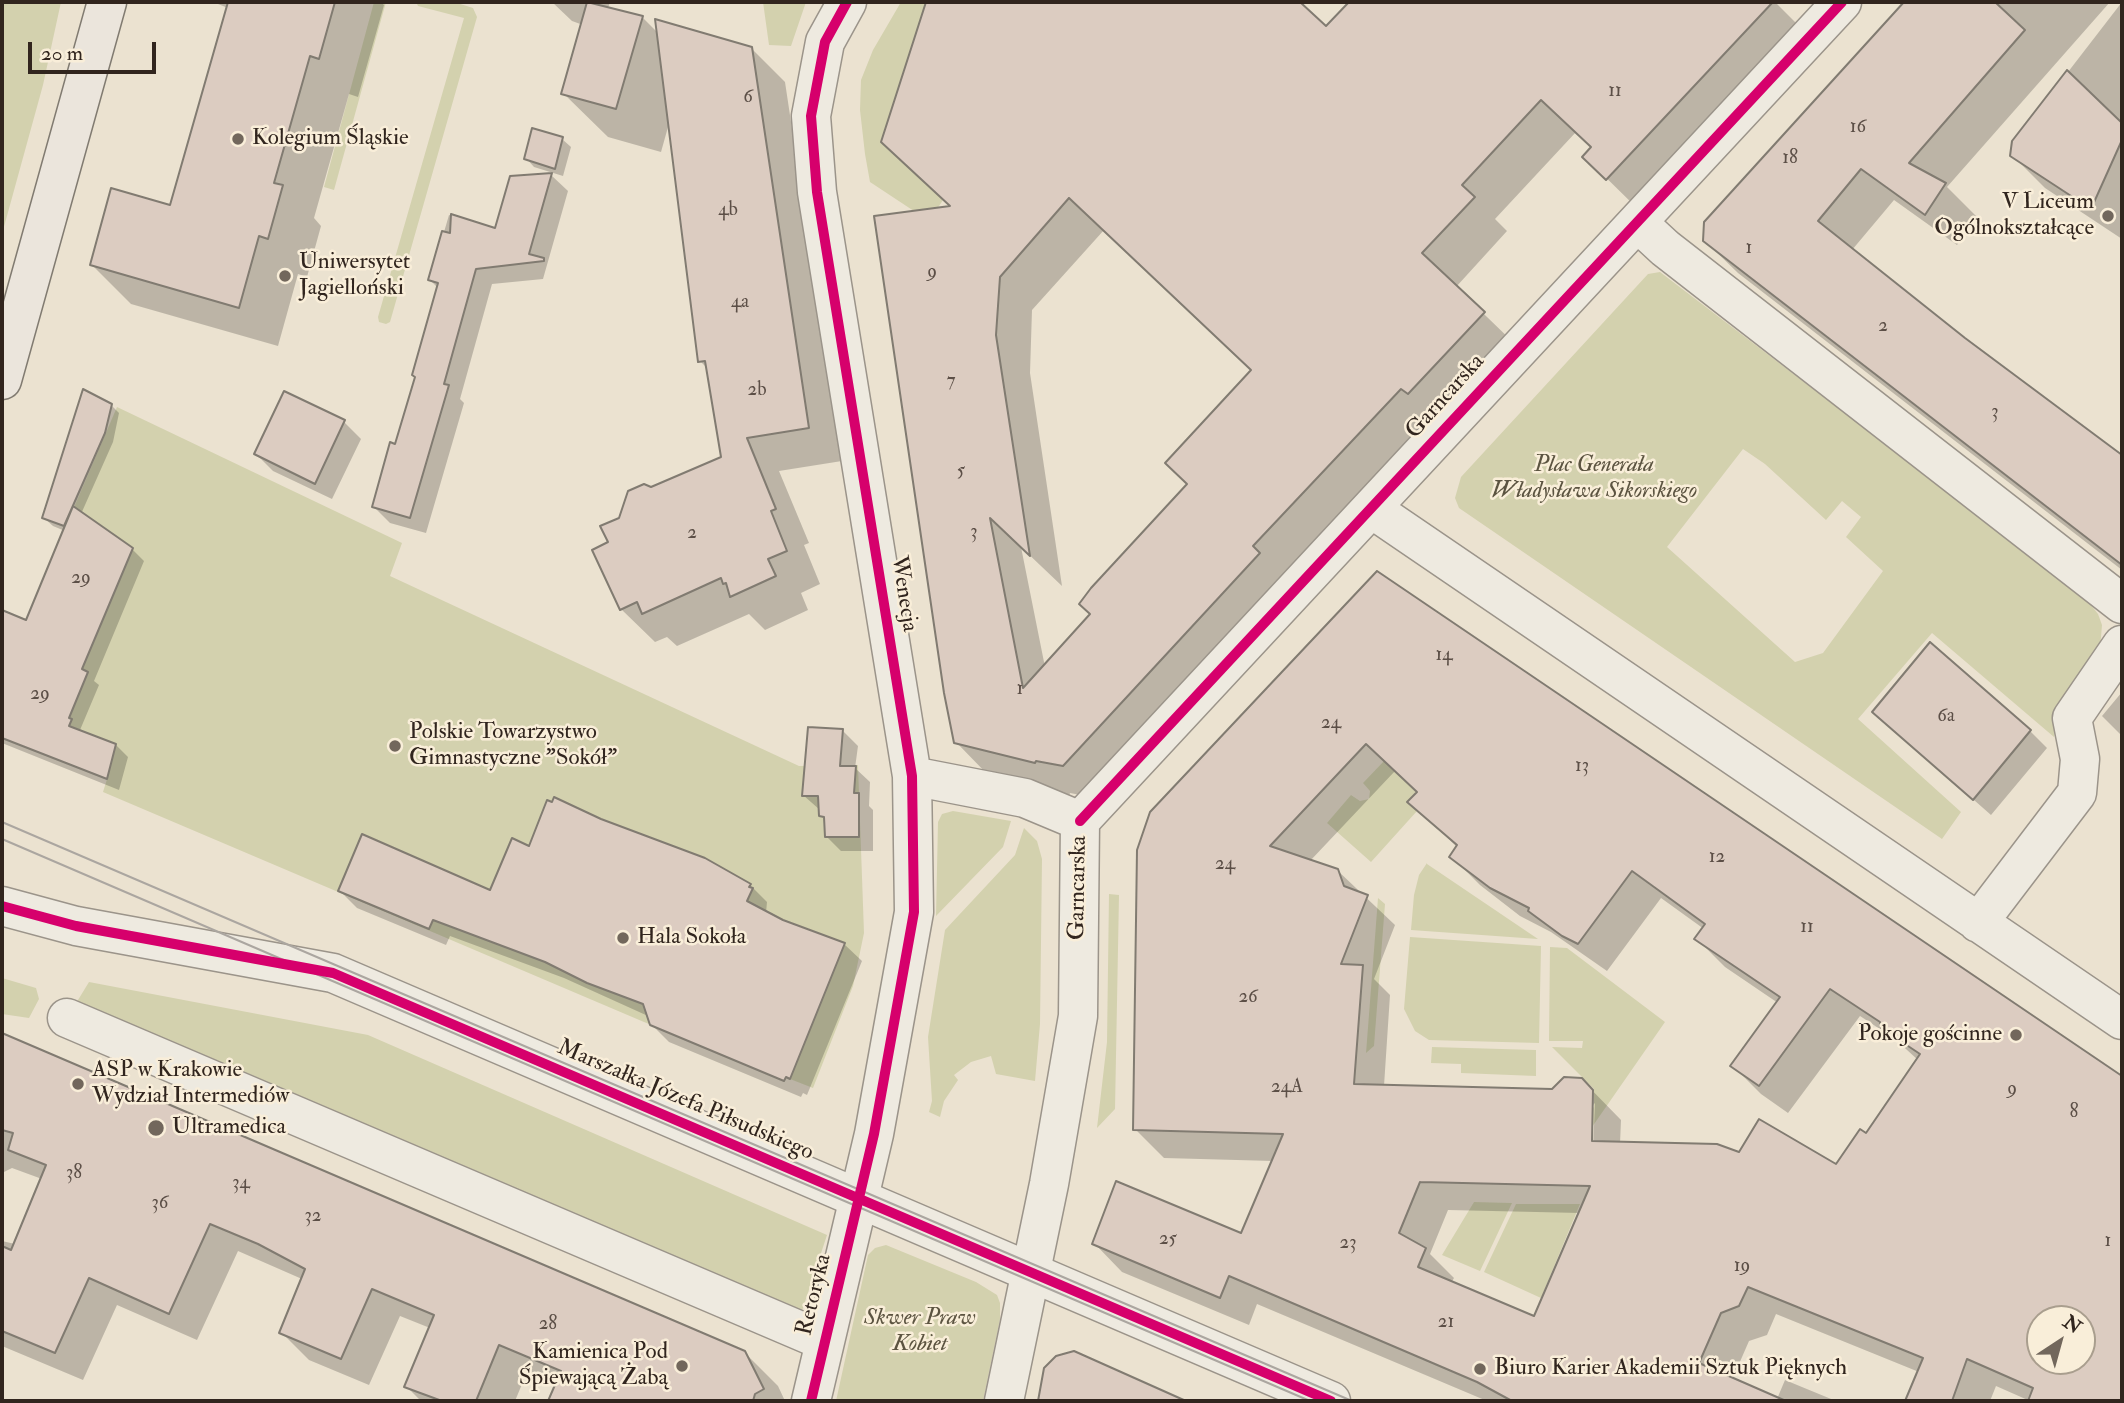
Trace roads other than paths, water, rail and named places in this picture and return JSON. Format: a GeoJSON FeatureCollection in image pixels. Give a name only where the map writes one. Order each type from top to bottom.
{"type":"FeatureCollection","features":[{"type":"Feature","properties":{"kind":"main road"},"geometry":{"type":"LineString","coordinates":[[2,380],[107,2]]}},
{"type":"Feature","properties":{"kind":"street","name":"Wenecja"},"geometry":{"type":"LineString","coordinates":[[847,2],[825,41],[811,116],[817,192],[912,776],[914,912],[885,1079],[859,1199]]}},
{"type":"Feature","properties":{"kind":"street","name":"Garncarska"},"geometry":{"type":"LineString","coordinates":[[1031,1272],[1078,1016],[1080,821],[1842,2]]}},
{"type":"Feature","properties":{"kind":"street"},"geometry":{"type":"LineString","coordinates":[[1638,223],[1665,248],[2122,604]]}},
{"type":"Feature","properties":{"kind":"street"},"geometry":{"type":"LineString","coordinates":[[1373,509],[2122,1020]]}},
{"type":"Feature","properties":{"kind":"street"},"geometry":{"type":"LineString","coordinates":[[1978,923],[2077,793],[2080,759],[2072,718],[2122,645]]}},
{"type":"Feature","properties":{"kind":"street"},"geometry":{"type":"LineString","coordinates":[[912,776],[1025,798],[1080,821]]}},
{"type":"Feature","properties":{"kind":"street","name":"Marszałka Józefa Piłsudskiego"},"geometry":{"type":"LineString","coordinates":[[2,906],[76,926],[333,973],[1332,1401]]}},
{"type":"Feature","properties":{"kind":"street"},"geometry":{"type":"LineString","coordinates":[[67,1018],[824,1341]]}},
{"type":"Feature","properties":{"kind":"street","name":"Retoryka"},"geometry":{"type":"LineString","coordinates":[[811,1401],[859,1199]]}},
{"type":"Feature","properties":{"kind":"street"},"geometry":{"type":"LineString","coordinates":[[1003,1401],[1031,1272]]}},
{"type":"Feature","properties":{"kind":"tram line"},"geometry":{"type":"LineString","coordinates":[[2,822],[1352,1401]]}},
{"type":"Feature","properties":{"kind":"tram line"},"geometry":{"type":"LineString","coordinates":[[2,839],[1310,1401]]}},
{"type":"Feature","properties":{"kind":"place","name":"Kolegium Śląskie"},"geometry":{"type":"Point","coordinates":[238,139]}},
{"type":"Feature","properties":{"kind":"place","name":"V Liceum Ogólnokształcące"},"geometry":{"type":"Point","coordinates":[2108,216]}},
{"type":"Feature","properties":{"kind":"place","name":"Uniwersytet Jagielloński"},"geometry":{"type":"Point","coordinates":[285,276]}},
{"type":"Feature","properties":{"kind":"place","name":"Polskie Towarzystwo Gimnastyczne \"Sokół\""},"geometry":{"type":"Point","coordinates":[395,746]}},
{"type":"Feature","properties":{"kind":"place","name":"Hala Sokoła"},"geometry":{"type":"Point","coordinates":[623,938]}},
{"type":"Feature","properties":{"kind":"place","name":"Pokoje gościnne"},"geometry":{"type":"Point","coordinates":[2016,1035]}},
{"type":"Feature","properties":{"kind":"place","name":"ASP w Krakowie Wydział Intermediów"},"geometry":{"type":"Point","coordinates":[78,1084]}},
{"type":"Feature","properties":{"kind":"place","name":"Ultramedica"},"geometry":{"type":"Point","coordinates":[156,1128]}},
{"type":"Feature","properties":{"kind":"place","name":"Kamienica Pod Śpiewającą Żabą"},"geometry":{"type":"Point","coordinates":[682,1366]}},
{"type":"Feature","properties":{"kind":"place","name":"Biuro Karier Akademii Sztuk Pięknych"},"geometry":{"type":"Point","coordinates":[1480,1369]}},
{"type":"Feature","properties":{"kind":"park label","name":"Plac Generała Władysława Sikorskiego"},"geometry":{"type":"Point","coordinates":[1594,479]}},
{"type":"Feature","properties":{"kind":"park label","name":"Skwer Praw Kobiet"},"geometry":{"type":"Point","coordinates":[920,1332]}}]}
